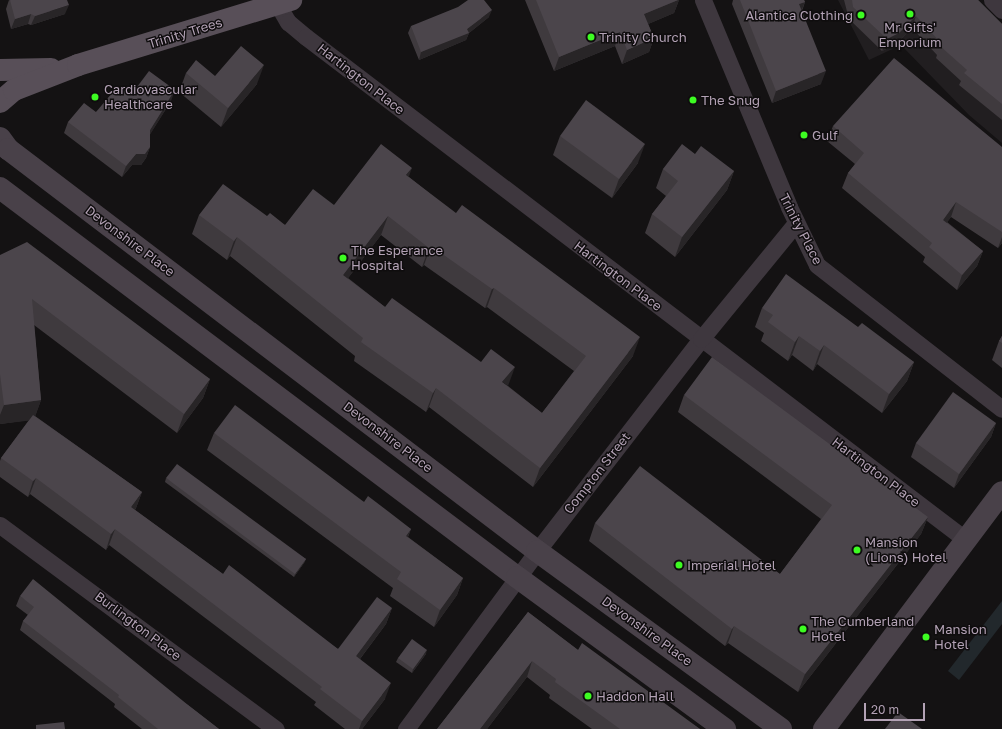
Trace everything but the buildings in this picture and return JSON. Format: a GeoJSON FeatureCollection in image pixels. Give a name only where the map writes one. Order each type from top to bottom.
{"type":"FeatureCollection","features":[{"type":"Feature","properties":{"kind":"main road","name":"Trinity Trees"},"geometry":{"type":"LineString","coordinates":[[0,102],[14,90],[78,65],[284,2]]}},
{"type":"Feature","properties":{"kind":"main road","name":"Trinity Trees"},"geometry":{"type":"LineString","coordinates":[[0,70],[46,70],[78,65]]}},
{"type":"Feature","properties":{"kind":"main road","name":"Devonshire Place"},"geometry":{"type":"LineString","coordinates":[[0,138],[8,149],[537,551],[781,729]]}},
{"type":"Feature","properties":{"kind":"main road"},"geometry":{"type":"LineString","coordinates":[[0,188],[518,577],[725,729]]}},
{"type":"Feature","properties":{"kind":"main road"},"geometry":{"type":"LineString","coordinates":[[824,729],[1002,492]]}},
{"type":"Feature","properties":{"kind":"street","name":"Trinity Place"},"geometry":{"type":"LineString","coordinates":[[703,0],[796,223],[817,265],[1002,409]]}},
{"type":"Feature","properties":{"kind":"street"},"geometry":{"type":"LineString","coordinates":[[992,0],[1002,10]]}},
{"type":"Feature","properties":{"kind":"street","name":"Hartington Place"},"geometry":{"type":"LineString","coordinates":[[284,2],[288,22],[306,37],[966,540]]}},
{"type":"Feature","properties":{"kind":"street","name":"Compton Street"},"geometry":{"type":"LineString","coordinates":[[406,729],[537,551],[701,339],[796,223]]}},
{"type":"Feature","properties":{"kind":"street","name":"Burlington Place"},"geometry":{"type":"LineString","coordinates":[[0,525],[276,729]]}},
{"type":"Feature","properties":{"kind":"shaded area"},"geometry":{"type":"Polygon","coordinates":[[[838,0],[961,0],[1002,41],[1002,143],[969,115],[901,45],[869,60],[838,0]]]}},
{"type":"Feature","properties":{"kind":"shaded area"},"geometry":{"type":"Polygon","coordinates":[[[1002,601],[1002,624],[959,680],[948,671],[1002,601]]]}},
{"type":"Feature","properties":{"kind":"place","name":"Mr Gifts' Emporium"},"geometry":{"type":"Point","coordinates":[910,14]}},
{"type":"Feature","properties":{"kind":"place","name":"Alantica Clothing"},"geometry":{"type":"Point","coordinates":[861,15]}},
{"type":"Feature","properties":{"kind":"place","name":"Trinity Church"},"geometry":{"type":"Point","coordinates":[591,37]}},
{"type":"Feature","properties":{"kind":"place","name":"Cardiovascular Healthcare"},"geometry":{"type":"Point","coordinates":[95,97]}},
{"type":"Feature","properties":{"kind":"place","name":"The Snug"},"geometry":{"type":"Point","coordinates":[693,100]}},
{"type":"Feature","properties":{"kind":"place","name":"Gulf"},"geometry":{"type":"Point","coordinates":[804,135]}},
{"type":"Feature","properties":{"kind":"place","name":"The Esperance Hospital"},"geometry":{"type":"Point","coordinates":[343,258]}},
{"type":"Feature","properties":{"kind":"place","name":"Mansion (Lions) Hotel"},"geometry":{"type":"Point","coordinates":[857,550]}},
{"type":"Feature","properties":{"kind":"place","name":"Imperial Hotel"},"geometry":{"type":"Point","coordinates":[679,565]}},
{"type":"Feature","properties":{"kind":"place","name":"The Cumberland Hotel"},"geometry":{"type":"Point","coordinates":[803,629]}},
{"type":"Feature","properties":{"kind":"place","name":"Mansion Hotel"},"geometry":{"type":"Point","coordinates":[926,637]}},
{"type":"Feature","properties":{"kind":"place","name":"Haddon Hall"},"geometry":{"type":"Point","coordinates":[588,696]}}]}
